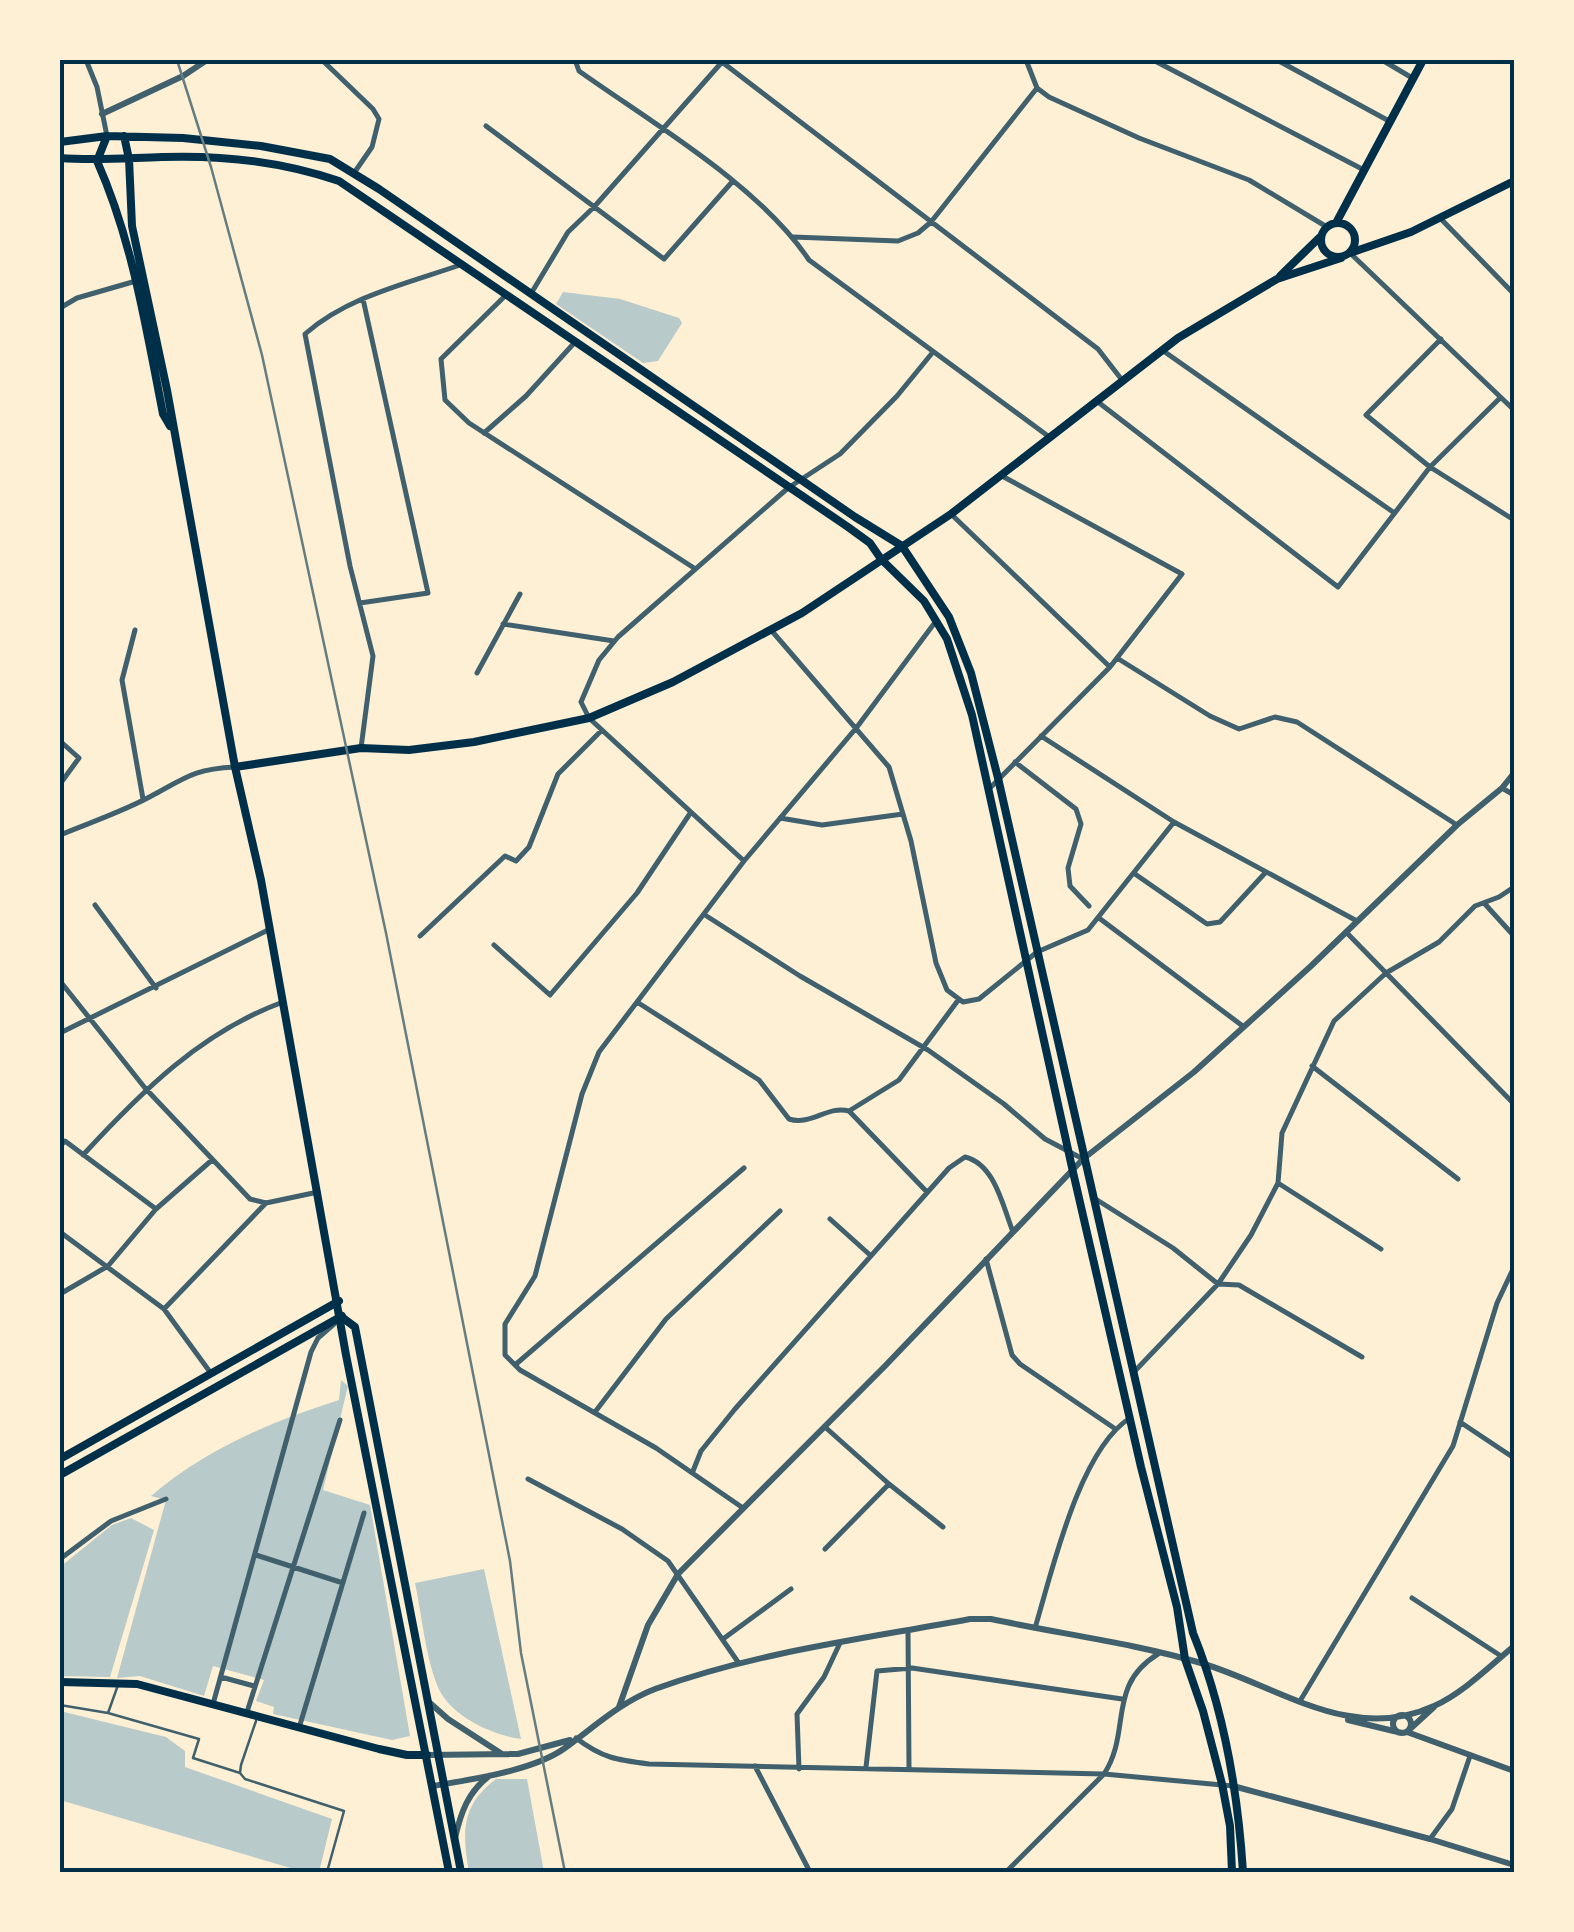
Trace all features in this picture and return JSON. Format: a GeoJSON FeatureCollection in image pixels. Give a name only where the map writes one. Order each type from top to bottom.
{"type":"FeatureCollection","features":[{"type":"Feature","properties":{"kind":"main road"},"geometry":{"type":"LineString","coordinates":[[1346,256],[1327,254],[1322,246],[1328,229],[1424,60]]}},
{"type":"Feature","properties":{"kind":"main road"},"geometry":{"type":"LineString","coordinates":[[107,136],[97,161],[118,207],[164,414],[174,434]]}},
{"type":"Feature","properties":{"kind":"main road"},"geometry":{"type":"LineString","coordinates":[[60,142],[107,136],[183,138],[261,146],[330,159],[902,546],[948,617],[971,673],[1193,1633],[1206,1665],[1240,1817],[1244,1872]]}},
{"type":"Feature","properties":{"kind":"main road"},"geometry":{"type":"LineString","coordinates":[[124,136],[132,226],[448,1872]]}},
{"type":"Feature","properties":{"kind":"main road"},"geometry":{"type":"LineString","coordinates":[[60,158],[97,161],[192,157],[300,168],[340,181],[870,544],[924,601],[947,640],[972,716],[1068,1152],[1177,1607],[1185,1659],[1222,1784],[1230,1826],[1232,1872]]}},
{"type":"Feature","properties":{"kind":"main road"},"geometry":{"type":"LineString","coordinates":[[1277,279],[1441,219],[1514,181]]}},
{"type":"Feature","properties":{"kind":"main road"},"geometry":{"type":"LineString","coordinates":[[236,767],[361,748],[410,750],[474,742],[588,718],[673,682],[802,613],[951,514],[1162,350],[1277,279],[1328,229],[1346,224],[1355,235],[1355,245],[1346,256]]}},
{"type":"Feature","properties":{"kind":"main road"},"geometry":{"type":"LineString","coordinates":[[60,1459],[339,1300]]}},
{"type":"Feature","properties":{"kind":"main road"},"geometry":{"type":"LineString","coordinates":[[60,1475],[342,1316]]}},
{"type":"Feature","properties":{"kind":"main road"},"geometry":{"type":"LineString","coordinates":[[342,1316],[355,1327],[461,1872]]}},
{"type":"Feature","properties":{"kind":"main road"},"geometry":{"type":"LineString","coordinates":[[60,1682],[136,1684],[407,1755],[428,1754]]}},
{"type":"Feature","properties":{"kind":"street"},"geometry":{"type":"LineString","coordinates":[[86,60],[107,136]]}},
{"type":"Feature","properties":{"kind":"street"},"geometry":{"type":"LineString","coordinates":[[102,114],[208,60]]}},
{"type":"Feature","properties":{"kind":"street"},"geometry":{"type":"LineString","coordinates":[[322,60],[374,109],[379,120],[372,147],[354,173]]}},
{"type":"Feature","properties":{"kind":"street"},"geometry":{"type":"LineString","coordinates":[[575,60],[579,71],[732,182],[793,237],[809,260],[1048,436]]}},
{"type":"Feature","properties":{"kind":"street"},"geometry":{"type":"LineString","coordinates":[[1026,60],[1037,88],[1139,138],[1250,180],[1328,229]]}},
{"type":"Feature","properties":{"kind":"street"},"geometry":{"type":"LineString","coordinates":[[1154,60],[1364,170]]}},
{"type":"Feature","properties":{"kind":"street"},"geometry":{"type":"LineString","coordinates":[[1277,60],[1392,122]]}},
{"type":"Feature","properties":{"kind":"street"},"geometry":{"type":"LineString","coordinates":[[1382,60],[1414,79]]}},
{"type":"Feature","properties":{"kind":"street"},"geometry":{"type":"LineString","coordinates":[[531,294],[568,232],[722,62],[1098,349],[1122,380]]}},
{"type":"Feature","properties":{"kind":"street"},"geometry":{"type":"LineString","coordinates":[[793,237],[898,240],[918,233],[932,222],[1037,88]]}},
{"type":"Feature","properties":{"kind":"street"},"geometry":{"type":"LineString","coordinates":[[486,126],[664,260],[732,182]]}},
{"type":"Feature","properties":{"kind":"street"},"geometry":{"type":"LineString","coordinates":[[1441,219],[1514,294]]}},
{"type":"Feature","properties":{"kind":"street"},"geometry":{"type":"LineString","coordinates":[[1346,256],[1441,339],[1514,410]]}},
{"type":"Feature","properties":{"kind":"street"},"geometry":{"type":"LineString","coordinates":[[361,748],[373,656],[305,334],[323,318],[363,300],[462,264]]}},
{"type":"Feature","properties":{"kind":"street"},"geometry":{"type":"LineString","coordinates":[[60,308],[77,298],[137,280]]}},
{"type":"Feature","properties":{"kind":"street"},"geometry":{"type":"LineString","coordinates":[[507,294],[441,359],[445,400],[484,433],[694,568]]}},
{"type":"Feature","properties":{"kind":"street"},"geometry":{"type":"LineString","coordinates":[[360,603],[428,593],[363,300]]}},
{"type":"Feature","properties":{"kind":"street"},"geometry":{"type":"LineString","coordinates":[[1441,339],[1366,415],[1430,467],[1514,520]]}},
{"type":"Feature","properties":{"kind":"street"},"geometry":{"type":"LineString","coordinates":[[484,433],[526,396],[576,342]]}},
{"type":"Feature","properties":{"kind":"street"},"geometry":{"type":"LineString","coordinates":[[1162,350],[1392,512]]}},
{"type":"Feature","properties":{"kind":"street"},"geometry":{"type":"LineString","coordinates":[[744,861],[588,718],[582,702],[599,660],[614,641],[788,488],[840,454],[897,396],[933,352]]}},
{"type":"Feature","properties":{"kind":"street"},"geometry":{"type":"LineString","coordinates":[[1096,400],[1338,586],[1430,467],[1500,398]]}},
{"type":"Feature","properties":{"kind":"street"},"geometry":{"type":"LineString","coordinates":[[989,790],[1110,667],[1182,574],[999,475]]}},
{"type":"Feature","properties":{"kind":"street"},"geometry":{"type":"LineString","coordinates":[[951,514],[1110,667]]}},
{"type":"Feature","properties":{"kind":"street"},"geometry":{"type":"LineString","coordinates":[[477,673],[520,594]]}},
{"type":"Feature","properties":{"kind":"street"},"geometry":{"type":"LineString","coordinates":[[743,1508],[692,1471],[515,1365],[505,1355],[504,1324],[535,1276],[582,1094],[599,1052],[744,861],[857,727],[936,621]]}},
{"type":"Feature","properties":{"kind":"street"},"geometry":{"type":"LineString","coordinates":[[503,624],[614,641]]}},
{"type":"Feature","properties":{"kind":"street"},"geometry":{"type":"LineString","coordinates":[[135,630],[122,680],[143,799]]}},
{"type":"Feature","properties":{"kind":"street"},"geometry":{"type":"LineString","coordinates":[[771,630],[889,766],[936,963],[948,990],[963,1002],[979,999],[1037,952],[1088,930],[1174,822]]}},
{"type":"Feature","properties":{"kind":"street"},"geometry":{"type":"LineString","coordinates":[[1116,658],[1210,716],[1239,728],[1275,717],[1297,722],[1457,825]]}},
{"type":"Feature","properties":{"kind":"street"},"geometry":{"type":"LineString","coordinates":[[420,936],[505,856],[516,860],[529,847],[558,774],[602,730]]}},
{"type":"Feature","properties":{"kind":"street"},"geometry":{"type":"LineString","coordinates":[[1040,736],[1174,822],[1357,922]]}},
{"type":"Feature","properties":{"kind":"street"},"geometry":{"type":"LineString","coordinates":[[60,742],[79,758],[60,784]]}},
{"type":"Feature","properties":{"kind":"street"},"geometry":{"type":"LineString","coordinates":[[1014,762],[1076,809],[1081,824],[1068,868],[1070,886],[1089,906]]}},
{"type":"Feature","properties":{"kind":"street"},"geometry":{"type":"LineString","coordinates":[[60,835],[143,799],[174,780],[205,769],[236,767]]}},
{"type":"Feature","properties":{"kind":"street"},"geometry":{"type":"LineString","coordinates":[[620,1707],[648,1625],[678,1574],[1083,1159],[1194,1072],[1514,773]]}},
{"type":"Feature","properties":{"kind":"street"},"geometry":{"type":"LineString","coordinates":[[1502,788],[1514,795]]}},
{"type":"Feature","properties":{"kind":"street"},"geometry":{"type":"LineString","coordinates":[[494,945],[550,994],[637,893],[691,812]]}},
{"type":"Feature","properties":{"kind":"street"},"geometry":{"type":"LineString","coordinates":[[780,818],[822,826],[903,814]]}},
{"type":"Feature","properties":{"kind":"street"},"geometry":{"type":"LineString","coordinates":[[1134,874],[1207,924],[1220,922],[1266,872]]}},
{"type":"Feature","properties":{"kind":"street"},"geometry":{"type":"LineString","coordinates":[[1134,1374],[1218,1284],[1251,1235],[1278,1183],[1282,1134],[1334,1021],[1386,974],[1439,942],[1475,906],[1514,887]]}},
{"type":"Feature","properties":{"kind":"street"},"geometry":{"type":"LineString","coordinates":[[1484,902],[1514,936]]}},
{"type":"Feature","properties":{"kind":"street"},"geometry":{"type":"LineString","coordinates":[[95,905],[156,988]]}},
{"type":"Feature","properties":{"kind":"street"},"geometry":{"type":"LineString","coordinates":[[705,915],[924,1048],[1004,1104],[1045,1139],[1083,1159]]}},
{"type":"Feature","properties":{"kind":"street"},"geometry":{"type":"LineString","coordinates":[[1099,918],[1244,1027]]}},
{"type":"Feature","properties":{"kind":"street"},"geometry":{"type":"LineString","coordinates":[[60,1034],[270,930]]}},
{"type":"Feature","properties":{"kind":"street"},"geometry":{"type":"LineString","coordinates":[[1346,932],[1514,1104]]}},
{"type":"Feature","properties":{"kind":"street"},"geometry":{"type":"LineString","coordinates":[[60,981],[145,1088],[250,1199],[266,1203],[318,1192]]}},
{"type":"Feature","properties":{"kind":"street"},"geometry":{"type":"LineString","coordinates":[[849,1111],[899,1080],[958,999]]}},
{"type":"Feature","properties":{"kind":"street"},"geometry":{"type":"LineString","coordinates":[[83,1155],[145,1088],[180,1059],[254,1013],[283,1002]]}},
{"type":"Feature","properties":{"kind":"street"},"geometry":{"type":"LineString","coordinates":[[637,1002],[759,1080],[789,1119],[806,1122],[841,1108],[849,1111],[927,1192]]}},
{"type":"Feature","properties":{"kind":"street"},"geometry":{"type":"LineString","coordinates":[[1312,1066],[1458,1179]]}},
{"type":"Feature","properties":{"kind":"street"},"geometry":{"type":"LineString","coordinates":[[60,1146],[65,1141],[156,1209]]}},
{"type":"Feature","properties":{"kind":"street"},"geometry":{"type":"LineString","coordinates":[[692,1471],[701,1451],[734,1410],[927,1192],[965,1156],[975,1159],[992,1178],[1013,1232]]}},
{"type":"Feature","properties":{"kind":"street"},"geometry":{"type":"LineString","coordinates":[[60,1294],[108,1266],[156,1209],[212,1160]]}},
{"type":"Feature","properties":{"kind":"street"},"geometry":{"type":"LineString","coordinates":[[515,1365],[744,1168]]}},
{"type":"Feature","properties":{"kind":"street"},"geometry":{"type":"LineString","coordinates":[[1278,1183],[1381,1249]]}},
{"type":"Feature","properties":{"kind":"street"},"geometry":{"type":"LineString","coordinates":[[1092,1196],[1173,1248],[1218,1284],[1239,1285],[1362,1357]]}},
{"type":"Feature","properties":{"kind":"street"},"geometry":{"type":"LineString","coordinates":[[164,1309],[266,1203]]}},
{"type":"Feature","properties":{"kind":"street"},"geometry":{"type":"LineString","coordinates":[[595,1412],[666,1318],[780,1211]]}},
{"type":"Feature","properties":{"kind":"street"},"geometry":{"type":"LineString","coordinates":[[830,1219],[870,1255]]}},
{"type":"Feature","properties":{"kind":"street"},"geometry":{"type":"LineString","coordinates":[[60,1232],[164,1309],[210,1372]]}},
{"type":"Feature","properties":{"kind":"street"},"geometry":{"type":"LineString","coordinates":[[986,1259],[1012,1355],[1114,1428]]}},
{"type":"Feature","properties":{"kind":"street"},"geometry":{"type":"LineString","coordinates":[[1300,1702],[1453,1446],[1504,1284],[1514,1267]]}},
{"type":"Feature","properties":{"kind":"street"},"geometry":{"type":"LineString","coordinates":[[213,1704],[311,1352],[318,1338],[342,1316]]}},
{"type":"Feature","properties":{"kind":"street"},"geometry":{"type":"LineString","coordinates":[[1035,1628],[1071,1506],[1114,1428],[1130,1418]]}},
{"type":"Feature","properties":{"kind":"street"},"geometry":{"type":"LineString","coordinates":[[247,1712],[340,1420]]}},
{"type":"Feature","properties":{"kind":"street"},"geometry":{"type":"LineString","coordinates":[[1460,1422],[1514,1458]]}},
{"type":"Feature","properties":{"kind":"street"},"geometry":{"type":"LineString","coordinates":[[824,1427],[944,1527]]}},
{"type":"Feature","properties":{"kind":"street"},"geometry":{"type":"LineString","coordinates":[[528,1479],[622,1529],[668,1561],[738,1662]]}},
{"type":"Feature","properties":{"kind":"street"},"geometry":{"type":"LineString","coordinates":[[825,1549],[889,1484]]}},
{"type":"Feature","properties":{"kind":"street"},"geometry":{"type":"LineString","coordinates":[[60,1560],[111,1522],[166,1500]]}},
{"type":"Feature","properties":{"kind":"street"},"geometry":{"type":"LineString","coordinates":[[299,1728],[364,1513]]}},
{"type":"Feature","properties":{"kind":"street"},"geometry":{"type":"LineString","coordinates":[[256,1555],[343,1582]]}},
{"type":"Feature","properties":{"kind":"street"},"geometry":{"type":"LineString","coordinates":[[723,1639],[791,1589]]}},
{"type":"Feature","properties":{"kind":"street"},"geometry":{"type":"LineString","coordinates":[[1412,1598],[1502,1656]]}},
{"type":"Feature","properties":{"kind":"street"},"geometry":{"type":"LineString","coordinates":[[433,1786],[491,1775],[554,1754],[620,1707],[659,1688],[738,1662],[980,1619],[1185,1659],[1338,1716],[1406,1731],[1514,1771]]}},
{"type":"Feature","properties":{"kind":"street"},"geometry":{"type":"LineString","coordinates":[[908,1631],[909,1768]]}},
{"type":"Feature","properties":{"kind":"street"},"geometry":{"type":"LineString","coordinates":[[798,1769],[797,1714],[824,1678],[840,1643]]}},
{"type":"Feature","properties":{"kind":"street"},"geometry":{"type":"LineString","coordinates":[[1406,1731],[1514,1646]]}},
{"type":"Feature","properties":{"kind":"street"},"geometry":{"type":"LineString","coordinates":[[1006,1872],[1114,1760],[1122,1699],[1136,1670],[1158,1654]]}},
{"type":"Feature","properties":{"kind":"street"},"geometry":{"type":"LineString","coordinates":[[866,1767],[877,1671],[907,1668],[1122,1699]]}},
{"type":"Feature","properties":{"kind":"street"},"geometry":{"type":"LineString","coordinates":[[220,1677],[254,1686]]}},
{"type":"Feature","properties":{"kind":"street"},"geometry":{"type":"LineString","coordinates":[[430,1702],[502,1755]]}},
{"type":"Feature","properties":{"kind":"street"},"geometry":{"type":"LineString","coordinates":[[1406,1731],[1394,1729],[1393,1724],[1400,1716],[1435,1706]]}},
{"type":"Feature","properties":{"kind":"street"},"geometry":{"type":"LineString","coordinates":[[1338,1716],[1400,1716],[1409,1718],[1406,1731]]}},
{"type":"Feature","properties":{"kind":"street"},"geometry":{"type":"LineString","coordinates":[[428,1754],[502,1755],[529,1752],[576,1738]]}},
{"type":"Feature","properties":{"kind":"street"},"geometry":{"type":"LineString","coordinates":[[576,1738],[596,1754],[619,1760],[700,1767],[1104,1774],[1222,1784],[1430,1838],[1514,1865]]}},
{"type":"Feature","properties":{"kind":"street"},"geometry":{"type":"LineString","coordinates":[[1430,1838],[1452,1809],[1471,1753]]}},
{"type":"Feature","properties":{"kind":"street"},"geometry":{"type":"LineString","coordinates":[[755,1766],[810,1872]]}},
{"type":"Feature","properties":{"kind":"street"},"geometry":{"type":"LineString","coordinates":[[455,1839],[467,1800],[491,1775]]}},
{"type":"Feature","properties":{"kind":"lane"},"geometry":{"type":"LineString","coordinates":[[108,1713],[119,1683]]}},
{"type":"Feature","properties":{"kind":"lane"},"geometry":{"type":"LineString","coordinates":[[60,1706],[108,1713],[199,1739],[192,1758],[344,1811],[327,1872]]}},
{"type":"Feature","properties":{"kind":"lane"},"geometry":{"type":"LineString","coordinates":[[240,1773],[259,1716]]}},
{"type":"Feature","properties":{"kind":"shaded area"},"geometry":{"type":"Polygon","coordinates":[[[563,292],[620,299],[679,318],[682,323],[658,361],[643,363],[556,304],[563,292]]]}},
{"type":"Feature","properties":{"kind":"shaded area"},"geometry":{"type":"Polygon","coordinates":[[[341,1380],[348,1386],[323,1490],[370,1505],[410,1736],[392,1740],[273,1714],[274,1707],[256,1701],[264,1680],[213,1666],[204,1696],[140,1676],[117,1678],[166,1500],[151,1496],[216,1451],[339,1400],[341,1380]]]}},
{"type":"Feature","properties":{"kind":"shaded area"},"geometry":{"type":"Polygon","coordinates":[[[131,1518],[154,1530],[110,1677],[60,1676],[60,1567],[112,1525],[131,1518]]]}},
{"type":"Feature","properties":{"kind":"shaded area"},"geometry":{"type":"Polygon","coordinates":[[[484,1569],[521,1739],[485,1728],[451,1706],[437,1685],[427,1648],[415,1583],[484,1569]]]}},
{"type":"Feature","properties":{"kind":"shaded area"},"geometry":{"type":"Polygon","coordinates":[[[60,1711],[166,1737],[185,1751],[185,1767],[332,1819],[319,1872],[293,1872],[294,1869],[60,1800],[60,1711]]]}},
{"type":"Feature","properties":{"kind":"shaded area"},"geometry":{"type":"Polygon","coordinates":[[[496,1779],[527,1779],[544,1872],[469,1872],[465,1832],[470,1810],[496,1779]]]}},
{"type":"Feature","properties":{"kind":"railway"},"geometry":{"type":"LineString","coordinates":[[177,60],[211,167],[262,355],[386,933],[510,1561],[521,1653],[565,1872]]}}]}
